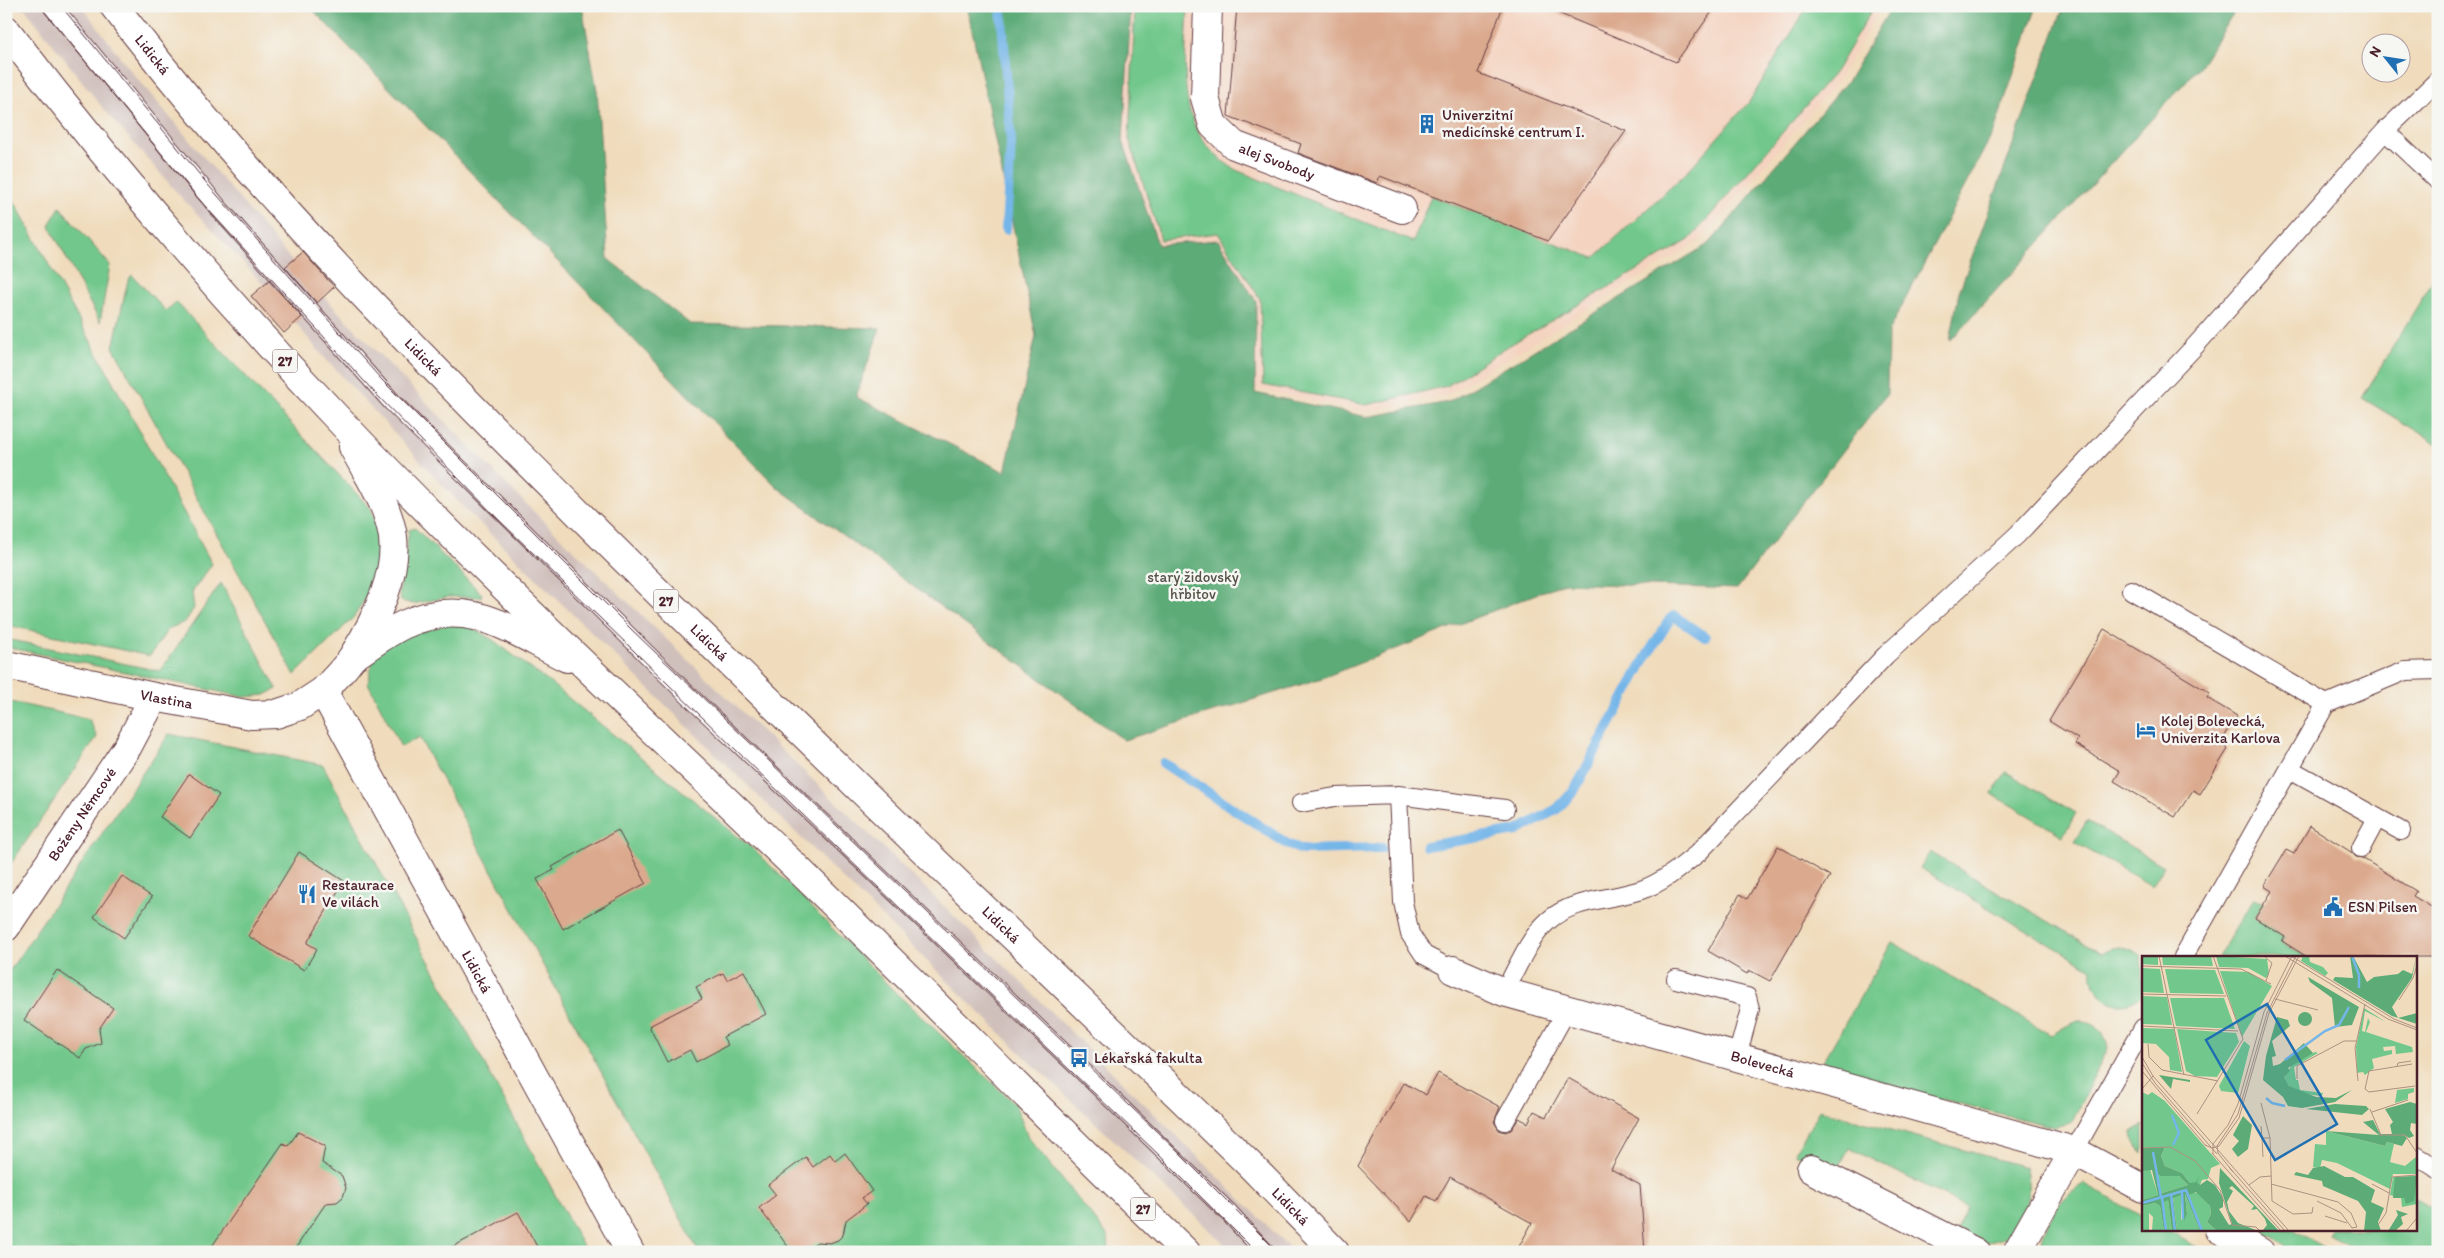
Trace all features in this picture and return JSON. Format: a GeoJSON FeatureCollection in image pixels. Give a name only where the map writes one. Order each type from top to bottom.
{"type":"FeatureCollection","features":[{"type":"Feature","properties":{"kind":"main road","name":"Lidická"},"geometry":{"type":"LineString","coordinates":[[114,6],[237,158],[416,349],[657,592],[1250,1165],[1335,1252]]}},
{"type":"Feature","properties":{"kind":"main road","name":"alej Svobody"},"geometry":{"type":"LineString","coordinates":[[1208,6],[1205,98],[1213,125],[1234,145],[1402,209]]}},
{"type":"Feature","properties":{"kind":"main road","name":"27"},"geometry":{"type":"LineString","coordinates":[[6,30],[81,127],[163,226],[337,418],[459,543],[887,955],[1186,1252]]}},
{"type":"Feature","properties":{"kind":"main road"},"geometry":{"type":"LineString","coordinates":[[337,418],[381,499],[392,528],[394,551],[390,578],[353,657]]}},
{"type":"Feature","properties":{"kind":"main road"},"geometry":{"type":"LineString","coordinates":[[353,657],[402,625],[438,613],[469,613],[491,620],[590,669]]}},
{"type":"Feature","properties":{"kind":"main road","name":"Vlastina"},"geometry":{"type":"LineString","coordinates":[[6,666],[252,715],[276,714],[300,706],[323,691],[353,657]]}},
{"type":"Feature","properties":{"kind":"main road","name":"Lidická"},"geometry":{"type":"LineString","coordinates":[[323,691],[630,1252]]}},
{"type":"Feature","properties":{"kind":"main road","name":"Boženy Němcové"},"geometry":{"type":"LineString","coordinates":[[6,927],[128,746],[154,697]]}},
{"type":"Feature","properties":{"kind":"main road","name":"Bolevecká"},"geometry":{"type":"LineString","coordinates":[[1453,970],[1504,992],[2074,1150],[2142,1187]]}},
{"type":"Feature","properties":{"kind":"main road"},"geometry":{"type":"LineString","coordinates":[[2017,1252],[2074,1150]]}},
{"type":"Feature","properties":{"kind":"main road"},"geometry":{"type":"LineString","coordinates":[[1811,1169],[1975,1252]]}},
{"type":"Feature","properties":{"kind":"main road"},"geometry":{"type":"LineString","coordinates":[[2221,1230],[2260,1252]]}},
{"type":"Feature","properties":{"kind":"lane"},"geometry":{"type":"LineString","coordinates":[[52,6],[221,211],[392,402],[684,691],[1100,1088],[1229,1213],[1265,1252]]}},
{"type":"Feature","properties":{"kind":"lane"},"geometry":{"type":"LineString","coordinates":[[1504,992],[1537,933],[1555,916],[1574,907],[1642,890],[1680,868],[1698,853],[1886,655],[2016,535],[2196,345],[2385,131],[2438,80]]}},
{"type":"Feature","properties":{"kind":"lane"},"geometry":{"type":"LineString","coordinates":[[2385,131],[2438,181]]}},
{"type":"Feature","properties":{"kind":"lane"},"geometry":{"type":"LineString","coordinates":[[2131,590],[2326,704]]}},
{"type":"Feature","properties":{"kind":"lane"},"geometry":{"type":"LineString","coordinates":[[2184,956],[2326,704],[2405,671],[2438,670]]}},
{"type":"Feature","properties":{"kind":"lane"},"geometry":{"type":"LineString","coordinates":[[2290,769],[2401,832]]}},
{"type":"Feature","properties":{"kind":"lane"},"geometry":{"type":"LineString","coordinates":[[1301,803],[1335,797],[1398,795],[1506,809]]}},
{"type":"Feature","properties":{"kind":"lane"},"geometry":{"type":"LineString","coordinates":[[1398,795],[1403,902],[1410,934],[1424,955],[1453,970]]}},
{"type":"Feature","properties":{"kind":"lane"},"geometry":{"type":"LineString","coordinates":[[2361,848],[2377,818]]}},
{"type":"Feature","properties":{"kind":"lane"},"geometry":{"type":"LineString","coordinates":[[1676,979],[1747,997],[1750,1009],[1737,1057]]}},
{"type":"Feature","properties":{"kind":"lane"},"geometry":{"type":"LineString","coordinates":[[1505,1121],[1567,1010]]}},
{"type":"Feature","properties":{"kind":"lane"},"geometry":{"type":"LineString","coordinates":[[2074,1150],[2142,1030]]}},
{"type":"Feature","properties":{"kind":"lane"},"geometry":{"type":"LineString","coordinates":[[2416,1157],[2438,1169]]}},
{"type":"Feature","properties":{"kind":"shaded area"},"geometry":{"type":"Polygon","coordinates":[[[23,6],[82,6],[130,70],[292,261],[418,394],[529,507],[949,911],[1294,1252],[1233,1252],[1025,1057],[463,507],[322,355],[264,285],[180,196],[102,107],[23,6]]]}},
{"type":"Feature","properties":{"kind":"shaded area"},"geometry":{"type":"Polygon","coordinates":[[[1081,6],[1882,6],[1837,82],[1700,241],[1447,395],[1366,412],[1258,390],[1201,358],[1094,120],[1081,6]]]}},
{"type":"Feature","properties":{"kind":"green space","name":"starý židovský hřbitov"},"geometry":{"type":"Polygon","coordinates":[[[309,6],[582,6],[597,90],[608,259],[690,324],[880,328],[856,397],[1005,472],[1036,336],[967,6],[1131,6],[1123,141],[1158,245],[1218,240],[1256,301],[1255,393],[1367,417],[1449,402],[1710,243],[1849,79],[1892,6],[2037,6],[1994,131],[1888,332],[1887,394],[1737,589],[1564,583],[1322,678],[1124,740],[778,488],[309,6]]]}},
{"type":"Feature","properties":{"kind":"green space"},"geometry":{"type":"Polygon","coordinates":[[[1135,6],[1188,6],[1185,76],[1187,98],[1192,119],[1201,137],[1215,155],[1236,170],[1413,242],[1431,196],[1594,258],[1685,174],[1749,102],[1808,6],[1874,6],[1835,72],[1689,240],[1508,346],[1447,386],[1367,405],[1263,385],[1260,299],[1218,233],[1161,240],[1129,139],[1135,6]]]}},
{"type":"Feature","properties":{"kind":"green space"},"geometry":{"type":"Polygon","coordinates":[[[2064,6],[2238,6],[2199,67],[1950,341],[1959,292],[2064,6]]]}},
{"type":"Feature","properties":{"kind":"green space"},"geometry":{"type":"Polygon","coordinates":[[[6,186],[212,564],[192,592],[194,608],[185,622],[168,629],[150,656],[6,625],[6,186]]]}},
{"type":"Feature","properties":{"kind":"green space"},"geometry":{"type":"Polygon","coordinates":[[[60,207],[110,265],[100,322],[49,225],[60,207]]]}},
{"type":"Feature","properties":{"kind":"green space"},"geometry":{"type":"Polygon","coordinates":[[[132,275],[166,311],[176,302],[371,509],[379,533],[381,555],[370,590],[354,617],[295,675],[113,347],[128,280],[132,275]]]}},
{"type":"Feature","properties":{"kind":"green space"},"geometry":{"type":"Polygon","coordinates":[[[2436,275],[2438,276],[2438,444],[2362,398],[2436,275]]]}},
{"type":"Feature","properties":{"kind":"green space"},"geometry":{"type":"Polygon","coordinates":[[[415,528],[482,594],[481,597],[449,597],[413,604],[401,601],[399,595],[409,530],[415,528]]]}},
{"type":"Feature","properties":{"kind":"green space"},"geometry":{"type":"Polygon","coordinates":[[[221,583],[277,689],[265,695],[244,697],[6,647],[6,639],[160,671],[221,583]]]}},
{"type":"Feature","properties":{"kind":"green space"},"geometry":{"type":"Polygon","coordinates":[[[448,624],[469,626],[493,640],[554,686],[758,853],[898,995],[1015,1104],[1028,1137],[1108,1236],[1109,1252],[699,1252],[419,737],[401,747],[368,683],[372,663],[380,648],[396,639],[448,624]]]}},
{"type":"Feature","properties":{"kind":"green space"},"geometry":{"type":"Polygon","coordinates":[[[6,701],[89,719],[97,737],[6,871],[6,701]]]}},
{"type":"Feature","properties":{"kind":"green space"},"geometry":{"type":"Polygon","coordinates":[[[169,734],[323,765],[586,1252],[6,1252],[6,976],[169,734]]]}},
{"type":"Feature","properties":{"kind":"green space"},"geometry":{"type":"Polygon","coordinates":[[[2006,772],[2076,813],[2063,836],[1992,794],[2006,772]]]}},
{"type":"Feature","properties":{"kind":"green space"},"geometry":{"type":"Polygon","coordinates":[[[2087,821],[2164,866],[2152,886],[2074,842],[2087,821]]]}},
{"type":"Feature","properties":{"kind":"green space"},"geometry":{"type":"Polygon","coordinates":[[[1930,852],[2102,953],[2112,948],[2122,947],[2141,955],[2142,994],[2135,1000],[2126,1003],[2117,1004],[2109,1001],[2101,996],[2096,988],[2092,979],[2092,969],[1920,868],[1930,852]]]}},
{"type":"Feature","properties":{"kind":"green space"},"geometry":{"type":"Polygon","coordinates":[[[2254,898],[2265,904],[2255,918],[2285,937],[2282,942],[2305,956],[2219,956],[2254,898]]]}},
{"type":"Feature","properties":{"kind":"green space"},"geometry":{"type":"Polygon","coordinates":[[[1892,942],[2051,1035],[2079,1021],[2095,1025],[2099,1029],[2105,1038],[2108,1048],[2071,1123],[2054,1127],[1819,1069],[1892,942]]]}},
{"type":"Feature","properties":{"kind":"green space"},"geometry":{"type":"Polygon","coordinates":[[[1820,1110],[2025,1167],[2028,1195],[2027,1204],[2020,1221],[2005,1237],[1985,1243],[1956,1230],[1967,1207],[1849,1148],[1837,1171],[1794,1154],[1820,1110]]]}},
{"type":"Feature","properties":{"kind":"green space"},"geometry":{"type":"Polygon","coordinates":[[[2142,1126],[2142,1152],[2134,1143],[2132,1132],[2142,1126]]]}},
{"type":"Feature","properties":{"kind":"green space"},"geometry":{"type":"Polygon","coordinates":[[[2084,1184],[2142,1216],[2142,1230],[2167,1230],[2205,1252],[2041,1252],[2044,1232],[2054,1212],[2060,1203],[2084,1184]]]}},
{"type":"Feature","properties":{"kind":"green space"},"geometry":{"type":"Polygon","coordinates":[[[2416,1198],[2438,1211],[2438,1252],[2359,1252],[2328,1235],[2330,1230],[2416,1230],[2416,1198]]]}},
{"type":"Feature","properties":{"kind":"green space"},"geometry":{"type":"Polygon","coordinates":[[[2260,1230],[2295,1230],[2331,1252],[2298,1252],[2260,1230]]]}},
{"type":"Feature","properties":{"kind":"building","name":"Univerzitní medicínské centrum I."},"geometry":{"type":"Polygon","coordinates":[[[1237,6],[1503,6],[1478,73],[1626,131],[1548,241],[1380,176],[1377,183],[1298,153],[1301,144],[1228,116],[1237,6]]]}},
{"type":"Feature","properties":{"kind":"building"},"geometry":{"type":"Polygon","coordinates":[[[1541,6],[1716,6],[1676,62],[1541,6]]]}},
{"type":"Feature","properties":{"kind":"building"},"geometry":{"type":"Polygon","coordinates":[[[303,252],[334,287],[317,303],[285,267],[303,252]]]}},
{"type":"Feature","properties":{"kind":"building"},"geometry":{"type":"Polygon","coordinates":[[[269,281],[302,317],[284,333],[251,296],[269,281]]]}},
{"type":"Feature","properties":{"kind":"building","name":"Kolej Bolevecká, Univerzita Karlova"},"geometry":{"type":"Polygon","coordinates":[[[2104,629],[2210,693],[2207,698],[2237,716],[2220,744],[2228,749],[2200,794],[2193,790],[2175,817],[2114,781],[2120,771],[2075,744],[2078,739],[2049,721],[2104,629]]]}},
{"type":"Feature","properties":{"kind":"building"},"geometry":{"type":"Polygon","coordinates":[[[189,774],[219,795],[190,838],[160,817],[189,774]]]}},
{"type":"Feature","properties":{"kind":"building"},"geometry":{"type":"Polygon","coordinates":[[[2310,826],[2356,857],[2362,858],[2416,891],[2413,896],[2438,911],[2438,957],[2305,956],[2282,941],[2285,937],[2255,918],[2272,891],[2264,886],[2286,850],[2294,854],[2310,826]]]}},
{"type":"Feature","properties":{"kind":"building"},"geometry":{"type":"Polygon","coordinates":[[[618,830],[646,883],[563,929],[537,879],[554,870],[552,867],[618,830]]]}},
{"type":"Feature","properties":{"kind":"building"},"geometry":{"type":"Polygon","coordinates":[[[1778,846],[1830,876],[1770,981],[1749,970],[1747,974],[1708,951],[1740,894],[1747,899],[1778,846]]]}},
{"type":"Feature","properties":{"kind":"building"},"geometry":{"type":"Polygon","coordinates":[[[299,852],[344,881],[307,943],[317,949],[304,970],[248,936],[299,852]]]}},
{"type":"Feature","properties":{"kind":"building"},"geometry":{"type":"Polygon","coordinates":[[[122,876],[152,897],[124,938],[94,917],[122,876]]]}},
{"type":"Feature","properties":{"kind":"building"},"geometry":{"type":"Polygon","coordinates":[[[57,970],[113,1008],[99,1029],[101,1043],[86,1049],[80,1058],[24,1020],[57,970]]]}},
{"type":"Feature","properties":{"kind":"building"},"geometry":{"type":"Polygon","coordinates":[[[744,971],[766,1014],[723,1037],[728,1045],[696,1062],[690,1050],[667,1062],[649,1026],[702,999],[696,987],[723,973],[727,980],[744,971]]]}},
{"type":"Feature","properties":{"kind":"building"},"geometry":{"type":"Polygon","coordinates":[[[1438,1073],[1500,1107],[1494,1122],[1499,1130],[1505,1132],[1511,1130],[1519,1118],[1528,1123],[1534,1111],[1546,1117],[1568,1078],[1639,1118],[1611,1169],[1640,1185],[1645,1252],[1516,1252],[1532,1223],[1450,1177],[1436,1201],[1426,1196],[1411,1222],[1358,1166],[1404,1083],[1426,1095],[1438,1073]]]}},
{"type":"Feature","properties":{"kind":"building"},"geometry":{"type":"Polygon","coordinates":[[[298,1132],[325,1146],[322,1163],[342,1176],[346,1188],[343,1197],[337,1202],[326,1203],[293,1252],[208,1252],[283,1143],[288,1146],[298,1132]]]}},
{"type":"Feature","properties":{"kind":"building"},"geometry":{"type":"Polygon","coordinates":[[[845,1153],[872,1191],[862,1198],[867,1204],[846,1220],[843,1235],[838,1240],[830,1243],[817,1242],[805,1252],[792,1252],[759,1208],[776,1195],[768,1185],[806,1157],[813,1167],[830,1154],[835,1161],[845,1153]]]}},
{"type":"Feature","properties":{"kind":"building"},"geometry":{"type":"Polygon","coordinates":[[[518,1212],[540,1252],[443,1252],[518,1212]]]}},
{"type":"Feature","properties":{"kind":"waterway"},"geometry":{"type":"LineString","coordinates":[[1001,6],[1011,142],[1006,229]]}},
{"type":"Feature","properties":{"kind":"waterway"},"geometry":{"type":"LineString","coordinates":[[1426,846],[1517,831],[1557,809],[1574,791],[1645,659],[1670,619],[1674,616],[1705,637]]}},
{"type":"Feature","properties":{"kind":"waterway"},"geometry":{"type":"LineString","coordinates":[[1163,763],[1289,845],[1303,850],[1382,848]]}},
{"type":"Feature","properties":{"kind":"tram line"},"geometry":{"type":"LineString","coordinates":[[40,6],[195,195],[374,392],[498,519],[836,847],[1159,1155],[1256,1252]]}},
{"type":"Feature","properties":{"kind":"tram line"},"geometry":{"type":"LineString","coordinates":[[61,6],[209,186],[381,379],[632,630],[1175,1149],[1278,1252]]}},
{"type":"Feature","properties":{"kind":"place","name":"Univerzitní medicínské centrum I."},"geometry":{"type":"Point","coordinates":[1427,124]}},
{"type":"Feature","properties":{"kind":"place","name":"Kolej Bolevecká, Univerzita Karlova"},"geometry":{"type":"Point","coordinates":[2146,730]}},
{"type":"Feature","properties":{"kind":"place","name":"Restaurace Ve vilách"},"geometry":{"type":"Point","coordinates":[307,894]}},
{"type":"Feature","properties":{"kind":"place","name":"ESN Pilsen"},"geometry":{"type":"Point","coordinates":[2333,907]}},
{"type":"Feature","properties":{"kind":"place","name":"Lékařská fakulta"},"geometry":{"type":"Point","coordinates":[1079,1058]}}]}
